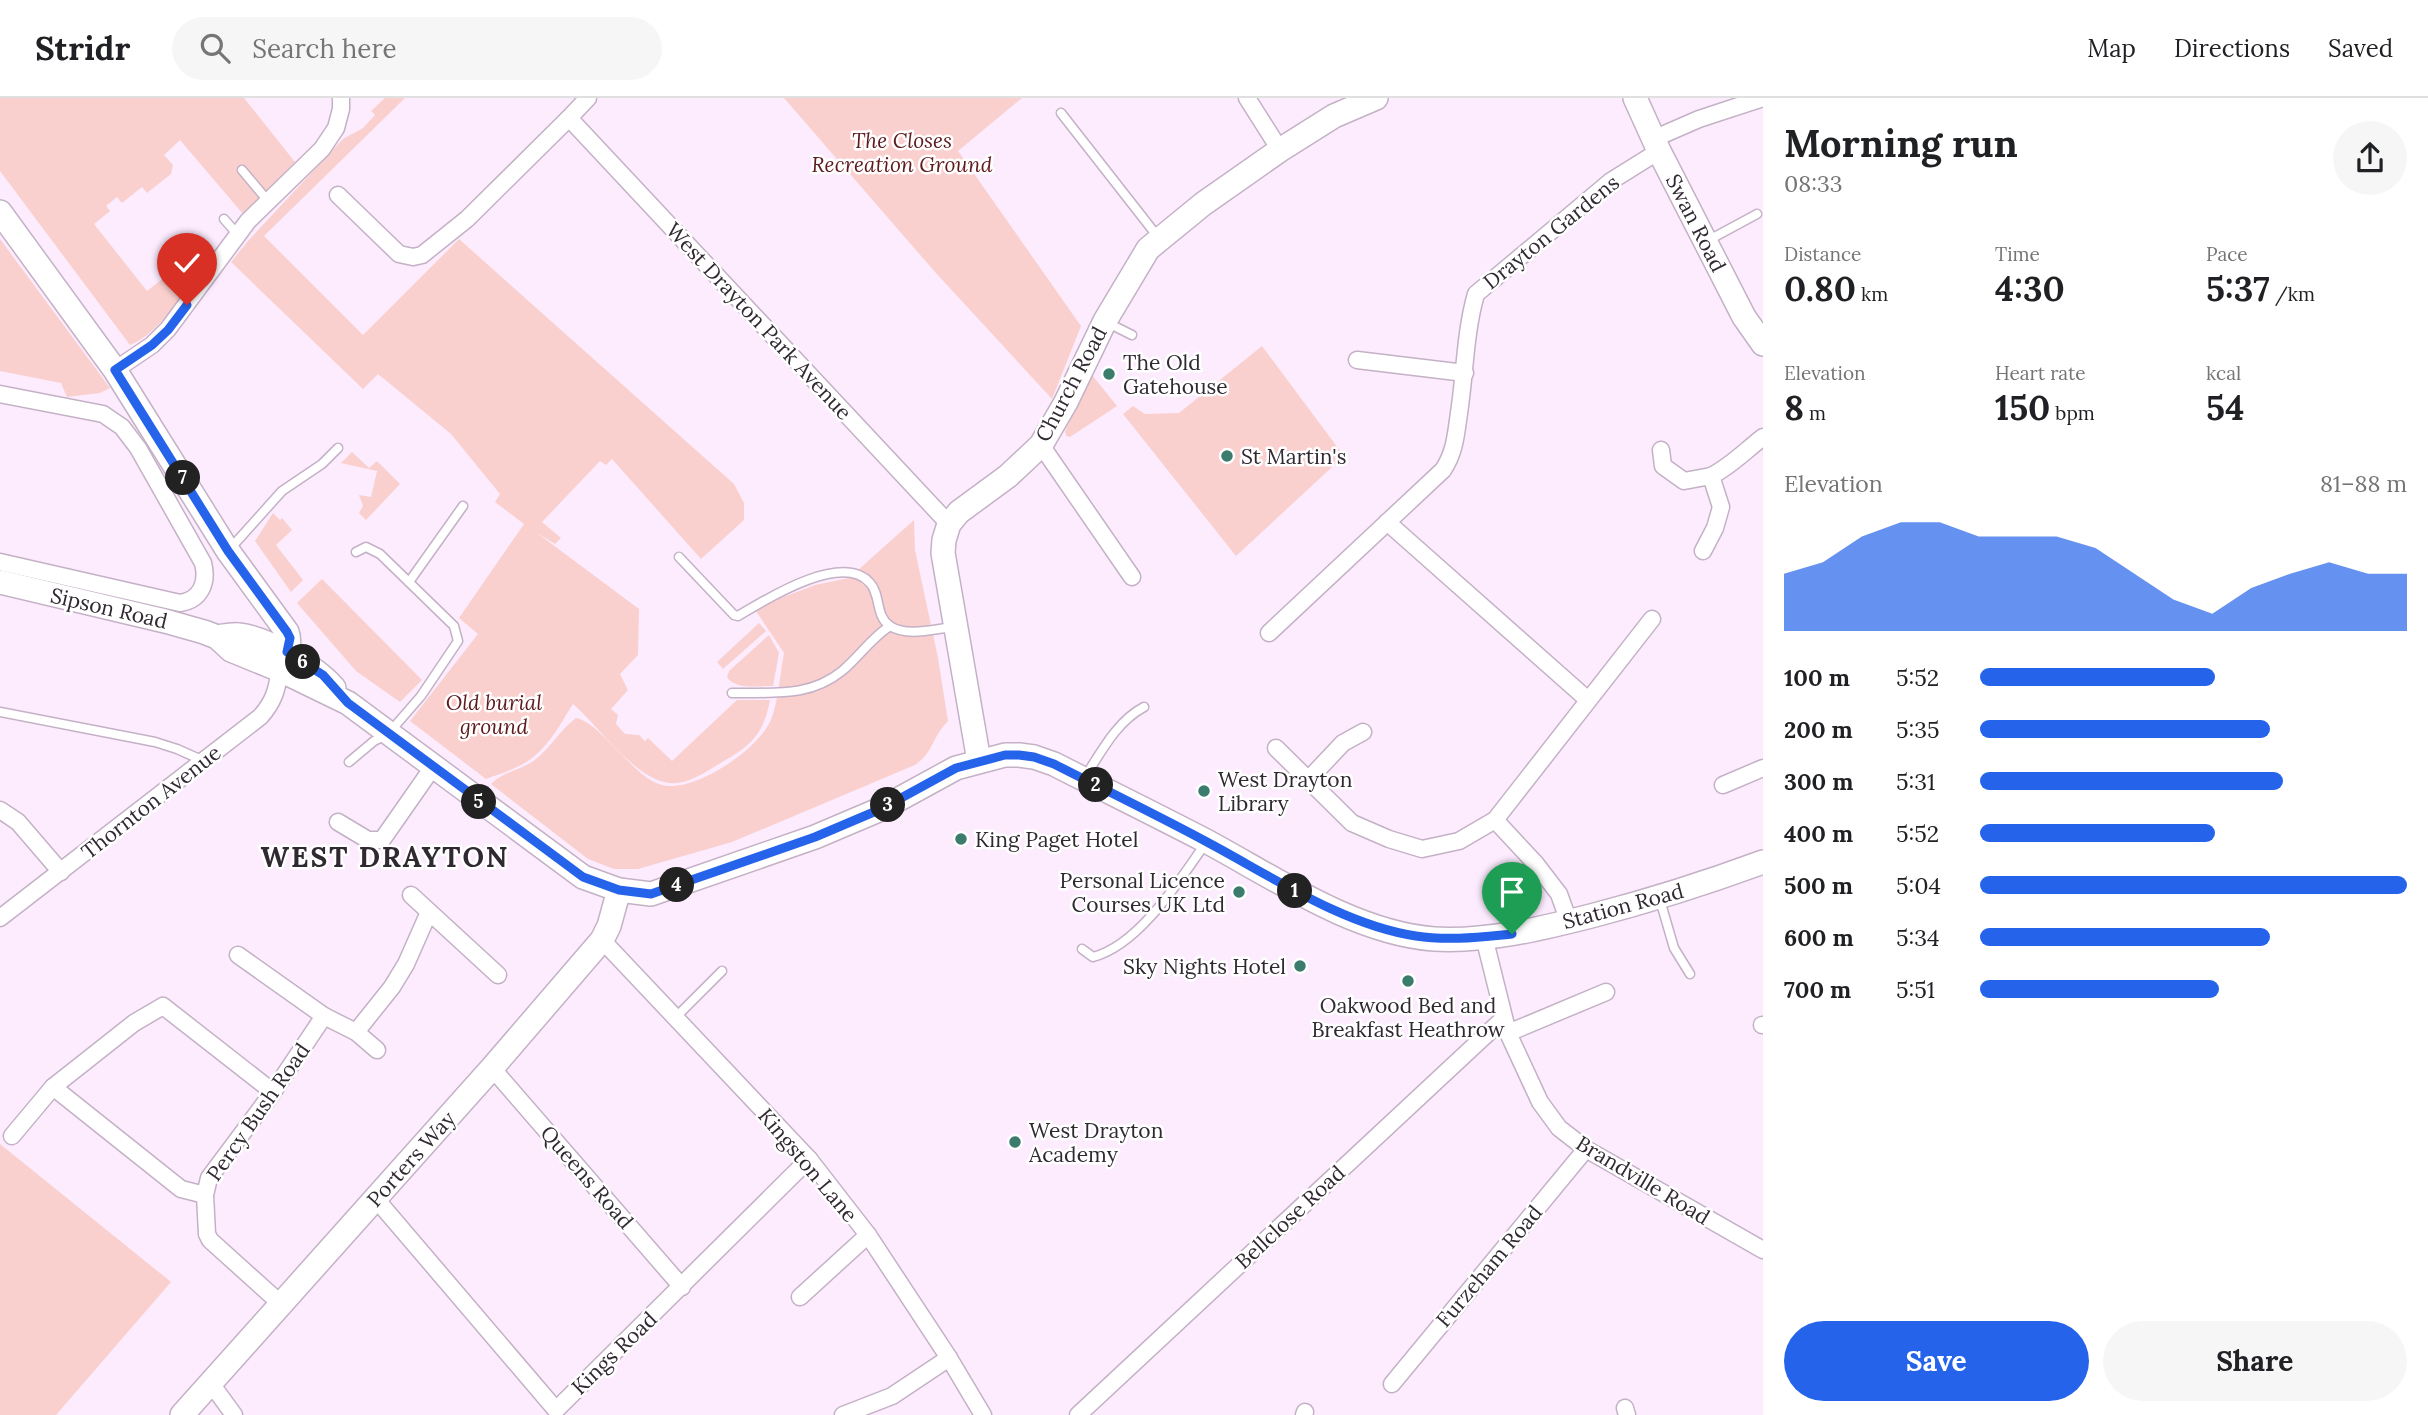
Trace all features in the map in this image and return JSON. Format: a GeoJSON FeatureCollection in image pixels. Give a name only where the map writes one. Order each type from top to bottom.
{"type":"FeatureCollection","features":[{"type":"Feature","properties":{"kind":"street"},"geometry":{"type":"LineString","coordinates":[[115,370],[152,345],[191,309],[238,235],[330,139],[337,128],[341,98]]}},
{"type":"Feature","properties":{"kind":"street"},"geometry":{"type":"LineString","coordinates":[[338,195],[399,254],[422,255],[467,219],[588,98]]}},
{"type":"Feature","properties":{"kind":"street"},"geometry":{"type":"LineString","coordinates":[[1247,98],[1280,150]]}},
{"type":"Feature","properties":{"kind":"street","name":"Church Road"},"geometry":{"type":"LineString","coordinates":[[949,524],[971,502],[1008,476],[1041,445],[1066,402],[1105,321],[1148,249],[1203,204],[1280,150],[1334,116],[1376,98]]}},
{"type":"Feature","properties":{"kind":"street","name":"Swan Road"},"geometry":{"type":"LineString","coordinates":[[1635,98],[1656,145],[1744,317],[1763,344]]}},
{"type":"Feature","properties":{"kind":"street","name":"Drayton Gardens"},"geometry":{"type":"LineString","coordinates":[[1269,633],[1443,470],[1451,459],[1476,294],[1656,145],[1699,119],[1763,98]]}},
{"type":"Feature","properties":{"kind":"street","name":"West Drayton Park Avenue"},"geometry":{"type":"LineString","coordinates":[[569,118],[949,524]]}},
{"type":"Feature","properties":{"kind":"street"},"geometry":{"type":"LineString","coordinates":[[0,212],[115,370],[204,563],[205,583],[201,592],[183,603],[0,562]]}},
{"type":"Feature","properties":{"kind":"street"},"geometry":{"type":"LineString","coordinates":[[1357,360],[1465,373]]}},
{"type":"Feature","properties":{"kind":"street"},"geometry":{"type":"LineString","coordinates":[[0,394],[103,414],[147,441],[272,611],[279,656]]}},
{"type":"Feature","properties":{"kind":"street"},"geometry":{"type":"LineString","coordinates":[[1661,450],[1663,466],[1684,481],[1711,476],[1729,467],[1763,437]]}},
{"type":"Feature","properties":{"kind":"street"},"geometry":{"type":"LineString","coordinates":[[1041,445],[1132,577]]}},
{"type":"Feature","properties":{"kind":"street"},"geometry":{"type":"LineString","coordinates":[[1703,551],[1715,528],[1721,508],[1711,476]]}},
{"type":"Feature","properties":{"kind":"street"},"geometry":{"type":"LineString","coordinates":[[1387,522],[1588,700]]}},
{"type":"Feature","properties":{"kind":"street"},"geometry":{"type":"LineString","coordinates":[[949,524],[943,553],[979,761]]}},
{"type":"Feature","properties":{"kind":"street","name":"Sipson Road"},"geometry":{"type":"LineString","coordinates":[[0,582],[175,623],[217,637],[231,650],[279,656]]}},
{"type":"Feature","properties":{"kind":"street"},"geometry":{"type":"LineString","coordinates":[[1276,748],[1352,823],[1389,839],[1422,849],[1459,841],[1495,820],[1652,619]]}},
{"type":"Feature","properties":{"kind":"street","name":"Station Road"},"geometry":{"type":"LineString","coordinates":[[279,656],[348,703],[583,877],[619,890],[651,894],[815,837],[881,809],[956,768],[1005,755],[1034,757],[1054,764],[1206,841],[1308,898],[1383,928],[1433,939],[1512,934],[1569,922],[1659,898],[1763,862]]}},
{"type":"Feature","properties":{"kind":"street","name":"Thornton Avenue"},"geometry":{"type":"LineString","coordinates":[[0,918],[260,717],[270,706],[276,693],[279,656]]}},
{"type":"Feature","properties":{"kind":"street"},"geometry":{"type":"LineString","coordinates":[[1308,780],[1343,743],[1363,732]]}},
{"type":"Feature","properties":{"kind":"street"},"geometry":{"type":"LineString","coordinates":[[338,822],[368,840],[382,840],[433,767]]}},
{"type":"Feature","properties":{"kind":"street"},"geometry":{"type":"LineString","coordinates":[[1723,785],[1763,768]]}},
{"type":"Feature","properties":{"kind":"street"},"geometry":{"type":"LineString","coordinates":[[4,817],[61,872]]}},
{"type":"Feature","properties":{"kind":"street"},"geometry":{"type":"LineString","coordinates":[[1495,820],[1536,864],[1559,894],[1569,922]]}},
{"type":"Feature","properties":{"kind":"street","name":"Porters Way"},"geometry":{"type":"LineString","coordinates":[[192,1412],[210,1382],[376,1199],[602,940],[609,926],[619,890]]}},
{"type":"Feature","properties":{"kind":"street"},"geometry":{"type":"LineString","coordinates":[[411,895],[498,975]]}},
{"type":"Feature","properties":{"kind":"street"},"geometry":{"type":"LineString","coordinates":[[356,1032],[392,987],[406,964],[429,912]]}},
{"type":"Feature","properties":{"kind":"street","name":"Brandville Road"},"geometry":{"type":"LineString","coordinates":[[1484,937],[1506,1026],[1540,1102],[1559,1128],[1586,1149],[1763,1250]]}},
{"type":"Feature","properties":{"kind":"street","name":"Kingston Lane"},"geometry":{"type":"LineString","coordinates":[[602,940],[809,1159],[867,1235],[950,1358],[983,1415]]}},
{"type":"Feature","properties":{"kind":"street"},"geometry":{"type":"LineString","coordinates":[[238,955],[324,1016],[356,1032],[377,1050]]}},
{"type":"Feature","properties":{"kind":"street"},"geometry":{"type":"LineString","coordinates":[[1506,1026],[1606,992]]}},
{"type":"Feature","properties":{"kind":"street"},"geometry":{"type":"LineString","coordinates":[[12,1136],[53,1087],[134,1023],[163,1006],[273,1092]]}},
{"type":"Feature","properties":{"kind":"street","name":"Percy Bush Road"},"geometry":{"type":"LineString","coordinates":[[281,1304],[213,1245],[207,1234],[205,1195],[209,1178],[273,1092],[324,1016]]}},
{"type":"Feature","properties":{"kind":"street","name":"Bellclose Road"},"geometry":{"type":"LineString","coordinates":[[1078,1415],[1506,1026]]}},
{"type":"Feature","properties":{"kind":"street","name":"Queens Road"},"geometry":{"type":"LineString","coordinates":[[492,1068],[682,1287]]}},
{"type":"Feature","properties":{"kind":"street"},"geometry":{"type":"LineString","coordinates":[[53,1087],[181,1189],[205,1195]]}},
{"type":"Feature","properties":{"kind":"street","name":"Furzeham Road"},"geometry":{"type":"LineString","coordinates":[[1392,1384],[1586,1149]]}},
{"type":"Feature","properties":{"kind":"street","name":"Kings Road"},"geometry":{"type":"LineString","coordinates":[[376,1199],[556,1410],[809,1159]]}},
{"type":"Feature","properties":{"kind":"street"},"geometry":{"type":"LineString","coordinates":[[800,1297],[867,1235]]}},
{"type":"Feature","properties":{"kind":"street"},"geometry":{"type":"LineString","coordinates":[[843,1415],[892,1396],[950,1358]]}},
{"type":"Feature","properties":{"kind":"street"},"geometry":{"type":"LineString","coordinates":[[210,1382],[234,1415]]}},
{"type":"Feature","properties":{"kind":"lane"},"geometry":{"type":"LineString","coordinates":[[1061,113],[1160,239]]}},
{"type":"Feature","properties":{"kind":"lane"},"geometry":{"type":"LineString","coordinates":[[242,170],[268,201]]}},
{"type":"Feature","properties":{"kind":"lane"},"geometry":{"type":"LineString","coordinates":[[1706,242],[1757,214]]}},
{"type":"Feature","properties":{"kind":"lane"},"geometry":{"type":"LineString","coordinates":[[225,219],[238,235]]}},
{"type":"Feature","properties":{"kind":"lane"},"geometry":{"type":"LineString","coordinates":[[1105,321],[1132,335]]}},
{"type":"Feature","properties":{"kind":"lane"},"geometry":{"type":"LineString","coordinates":[[228,551],[282,491],[322,464],[338,448]]}},
{"type":"Feature","properties":{"kind":"lane"},"geometry":{"type":"LineString","coordinates":[[409,582],[463,506]]}},
{"type":"Feature","properties":{"kind":"lane"},"geometry":{"type":"LineString","coordinates":[[349,762],[374,741],[388,734],[421,696],[454,650],[457,635],[454,626],[376,552],[366,547],[356,552]]}},
{"type":"Feature","properties":{"kind":"lane"},"geometry":{"type":"LineString","coordinates":[[679,557],[732,614],[737,615],[782,589],[810,578],[847,573],[858,574],[872,584],[881,616],[890,625],[910,631],[956,626]]}},
{"type":"Feature","properties":{"kind":"lane"},"geometry":{"type":"LineString","coordinates":[[732,693],[805,691],[828,681],[842,671],[890,625]]}},
{"type":"Feature","properties":{"kind":"lane"},"geometry":{"type":"LineString","coordinates":[[1084,779],[1106,744],[1123,724],[1143,707]]}},
{"type":"Feature","properties":{"kind":"lane"},"geometry":{"type":"LineString","coordinates":[[0,712],[155,742],[204,761]]}},
{"type":"Feature","properties":{"kind":"lane"},"geometry":{"type":"LineString","coordinates":[[1082,949],[1093,957],[1103,954],[1145,923],[1206,841]]}},
{"type":"Feature","properties":{"kind":"lane"},"geometry":{"type":"LineString","coordinates":[[1659,898],[1675,948],[1690,974]]}},
{"type":"Feature","properties":{"kind":"lane"},"geometry":{"type":"LineString","coordinates":[[675,1018],[722,971]]}},
{"type":"Feature","properties":{"kind":"green space"},"geometry":{"type":"Polygon","coordinates":[[[0,98],[244,98],[295,162],[243,214],[180,140],[164,155],[173,165],[171,174],[147,193],[142,187],[122,203],[117,197],[106,206],[110,211],[94,224],[147,291],[188,259],[197,272],[160,323],[130,345],[0,171],[0,98]]]}},
{"type":"Feature","properties":{"kind":"green space","name":"Old burial ground"},"geometry":{"type":"Polygon","coordinates":[[[385,98],[405,98],[264,236],[363,335],[459,239],[734,484],[744,503],[744,520],[701,559],[612,459],[606,465],[600,461],[542,522],[561,538],[555,544],[537,533],[639,609],[638,655],[620,674],[628,690],[611,709],[618,715],[616,724],[625,734],[639,735],[645,741],[648,738],[672,761],[737,700],[770,700],[760,730],[749,743],[734,755],[691,779],[670,783],[644,773],[573,704],[542,749],[528,761],[486,779],[410,721],[478,634],[459,618],[524,524],[495,502],[500,494],[451,434],[378,374],[363,389],[231,262],[343,139],[363,128],[375,115],[371,111],[385,98]]]}},
{"type":"Feature","properties":{"kind":"green space","name":"The Closes Recreation Ground"},"geometry":{"type":"Polygon","coordinates":[[[784,98],[1022,98],[958,151],[1081,326],[1052,399],[935,272],[784,98]]]}},
{"type":"Feature","properties":{"kind":"green space"},"geometry":{"type":"Polygon","coordinates":[[[0,239],[110,388],[100,393],[67,397],[61,383],[0,371],[0,239]]]}},
{"type":"Feature","properties":{"kind":"green space"},"geometry":{"type":"Polygon","coordinates":[[[1262,346],[1344,456],[1236,556],[1123,414],[1133,406],[1145,414],[1179,413],[1262,346]]]}},
{"type":"Feature","properties":{"kind":"green space"},"geometry":{"type":"Polygon","coordinates":[[[1092,375],[1117,406],[1070,437],[1066,436],[1065,431],[1092,375]]]}},
{"type":"Feature","properties":{"kind":"green space"},"geometry":{"type":"Polygon","coordinates":[[[352,452],[369,468],[377,461],[400,484],[366,520],[359,513],[363,506],[359,495],[371,497],[377,471],[341,463],[352,452]]]}},
{"type":"Feature","properties":{"kind":"green space"},"geometry":{"type":"Polygon","coordinates":[[[273,513],[280,520],[282,518],[292,530],[276,545],[303,580],[291,592],[255,541],[273,513]]]}},
{"type":"Feature","properties":{"kind":"green space"},"geometry":{"type":"Polygon","coordinates":[[[914,520],[915,550],[938,658],[948,721],[926,755],[915,765],[732,842],[638,869],[614,869],[588,859],[491,784],[536,759],[576,718],[602,735],[641,773],[662,785],[682,785],[729,764],[766,729],[778,693],[784,653],[756,611],[815,585],[849,578],[914,520]]]}},
{"type":"Feature","properties":{"kind":"green space"},"geometry":{"type":"Polygon","coordinates":[[[322,579],[422,680],[400,702],[356,671],[297,603],[322,579]]]}},
{"type":"Feature","properties":{"kind":"green space"},"geometry":{"type":"Polygon","coordinates":[[[759,623],[766,631],[723,669],[717,662],[759,623]]]}},
{"type":"Feature","properties":{"kind":"green space"},"geometry":{"type":"Polygon","coordinates":[[[769,635],[779,653],[773,686],[747,686],[731,681],[727,677],[729,671],[769,635]]]}},
{"type":"Feature","properties":{"kind":"green space"},"geometry":{"type":"Polygon","coordinates":[[[0,1144],[171,1282],[56,1415],[0,1415],[0,1144]]]}},
{"type":"Feature","properties":{"kind":"place","name":"The Old Gatehouse"},"geometry":{"type":"Point","coordinates":[1109,374]}},
{"type":"Feature","properties":{"kind":"place","name":"St Martin's"},"geometry":{"type":"Point","coordinates":[1227,456]}},
{"type":"Feature","properties":{"kind":"place","name":"West Drayton Library"},"geometry":{"type":"Point","coordinates":[1204,791]}},
{"type":"Feature","properties":{"kind":"place","name":"King Paget Hotel"},"geometry":{"type":"Point","coordinates":[961,839]}},
{"type":"Feature","properties":{"kind":"place","name":"Personal Licence Courses UK Ltd"},"geometry":{"type":"Point","coordinates":[1239,892]}},
{"type":"Feature","properties":{"kind":"place","name":"Sky Nights Hotel"},"geometry":{"type":"Point","coordinates":[1300,966]}},
{"type":"Feature","properties":{"kind":"place","name":"Oakwood Bed and Breakfast Heathrow"},"geometry":{"type":"Point","coordinates":[1408,981]}},
{"type":"Feature","properties":{"kind":"place","name":"West Drayton Academy"},"geometry":{"type":"Point","coordinates":[1015,1142]}},
{"type":"Feature","properties":{"kind":"district","name":"WEST DRAYTON"},"geometry":{"type":"Point","coordinates":[385,857]}},
{"type":"Feature","properties":{"kind":"route"},"geometry":{"type":"LineString","coordinates":[[187,305],[168,330],[152,345],[115,370],[228,551],[287,632],[290,638],[287,652],[323,675],[348,703],[583,877],[619,890],[651,894],[815,837],[881,809],[956,768],[1005,755],[1019,755],[1054,764],[1206,841],[1308,898],[1365,922],[1399,933],[1433,939],[1512,934]]}}]}
